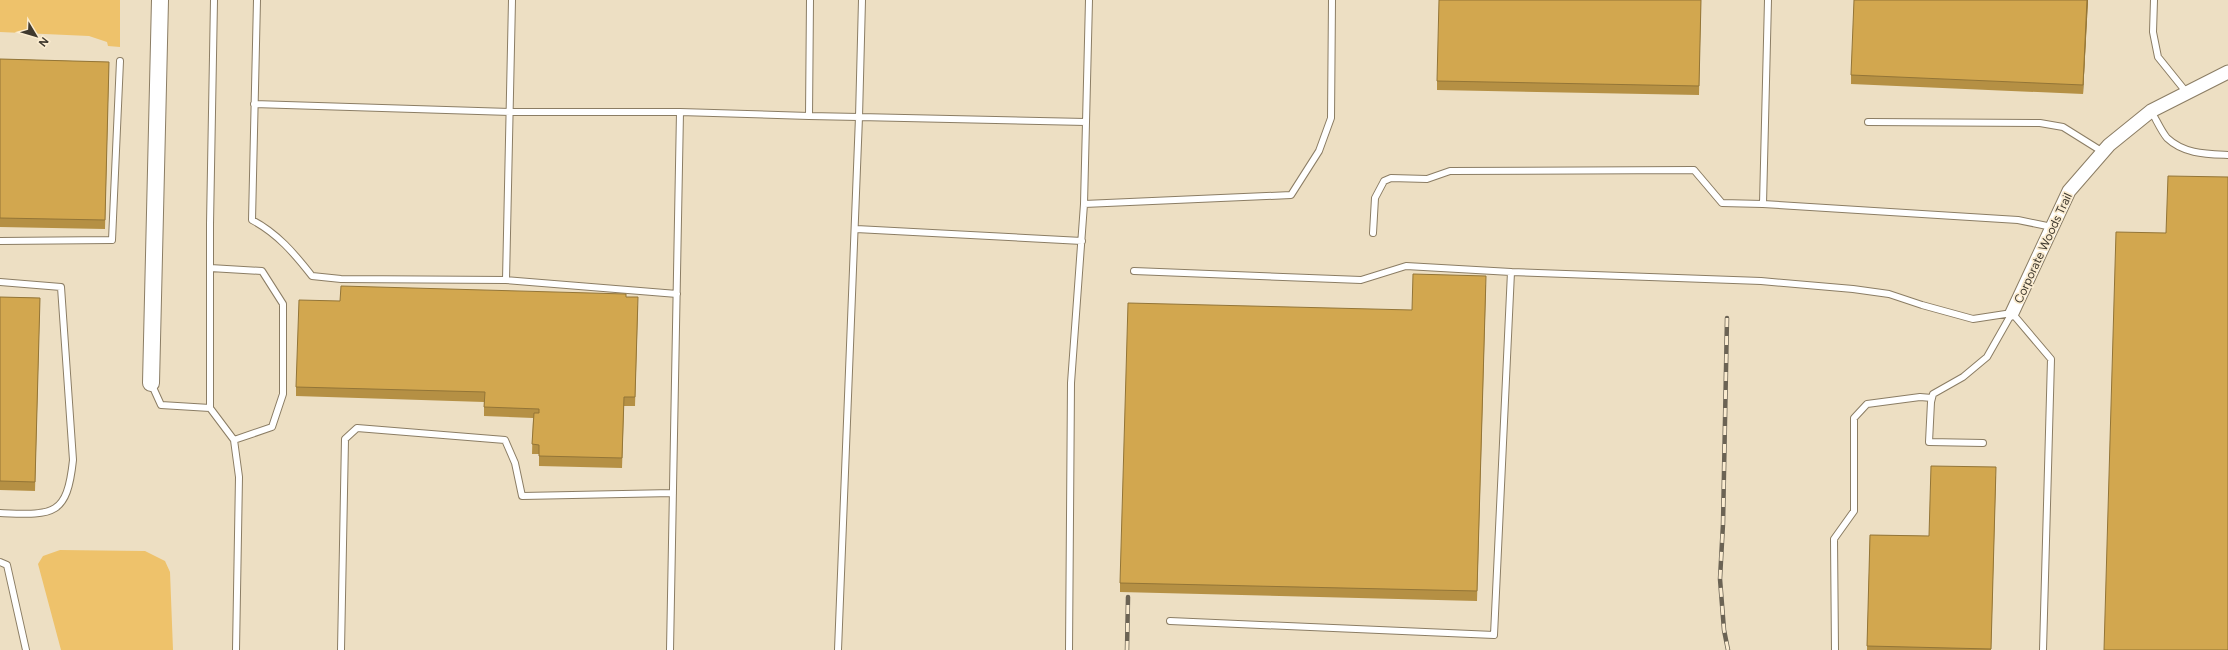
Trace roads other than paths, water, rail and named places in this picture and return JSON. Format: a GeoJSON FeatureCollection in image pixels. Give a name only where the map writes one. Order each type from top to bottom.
{"type":"FeatureCollection","features":[{"type":"Feature","properties":{"kind":"street"},"geometry":{"type":"LineString","coordinates":[[151,383],[160,0]]}},
{"type":"Feature","properties":{"kind":"street","name":"Corporate Woods Trail"},"geometry":{"type":"LineString","coordinates":[[2012,313],[2068,191],[2103,152],[2151,111],[2228,72]]}},
{"type":"Feature","properties":{"kind":"lane"},"geometry":{"type":"LineString","coordinates":[[214,0],[210,268],[210,408],[234,440],[240,477],[236,650]]}},
{"type":"Feature","properties":{"kind":"lane"},"geometry":{"type":"LineString","coordinates":[[257,0],[252,220],[266,228],[290,248],[312,276],[341,279],[506,280],[677,294]]}},
{"type":"Feature","properties":{"kind":"lane"},"geometry":{"type":"LineString","coordinates":[[506,280],[512,0]]}},
{"type":"Feature","properties":{"kind":"lane"},"geometry":{"type":"LineString","coordinates":[[809,116],[810,0]]}},
{"type":"Feature","properties":{"kind":"lane"},"geometry":{"type":"LineString","coordinates":[[838,650],[856,229],[862,0]]}},
{"type":"Feature","properties":{"kind":"lane"},"geometry":{"type":"LineString","coordinates":[[1069,650],[1071,383],[1084,204],[1089,0]]}},
{"type":"Feature","properties":{"kind":"lane"},"geometry":{"type":"LineString","coordinates":[[1084,204],[1291,195],[1319,150],[1331,118],[1332,0]]}},
{"type":"Feature","properties":{"kind":"lane"},"geometry":{"type":"LineString","coordinates":[[1763,204],[1768,0]]}},
{"type":"Feature","properties":{"kind":"lane"},"geometry":{"type":"LineString","coordinates":[[2154,0],[2153,32],[2158,57],[2187,93]]}},
{"type":"Feature","properties":{"kind":"lane"},"geometry":{"type":"LineString","coordinates":[[0,241],[112,240],[120,61]]}},
{"type":"Feature","properties":{"kind":"lane"},"geometry":{"type":"LineString","coordinates":[[254,104],[510,112],[680,112],[1086,122]]}},
{"type":"Feature","properties":{"kind":"lane"},"geometry":{"type":"LineString","coordinates":[[2151,111],[2167,137],[2185,149],[2199,154],[2228,155]]}},
{"type":"Feature","properties":{"kind":"lane"},"geometry":{"type":"LineString","coordinates":[[670,650],[680,112]]}},
{"type":"Feature","properties":{"kind":"lane"},"geometry":{"type":"LineString","coordinates":[[1868,122],[2040,123],[2063,127],[2103,152]]}},
{"type":"Feature","properties":{"kind":"lane"},"geometry":{"type":"LineString","coordinates":[[1373,233],[1375,198],[1384,181],[1390,178],[1427,179],[1450,171],[1694,170],[1722,203],[1763,204],[2018,220],[2052,227]]}},
{"type":"Feature","properties":{"kind":"lane"},"geometry":{"type":"LineString","coordinates":[[856,229],[1082,241]]}},
{"type":"Feature","properties":{"kind":"lane"},"geometry":{"type":"LineString","coordinates":[[1134,271],[1361,280],[1406,266],[1511,272],[1769,281],[1853,288],[1889,294],[1973,319],[2012,313]]}},
{"type":"Feature","properties":{"kind":"lane"},"geometry":{"type":"LineString","coordinates":[[210,268],[262,271],[283,304],[283,394],[272,427],[234,440]]}},
{"type":"Feature","properties":{"kind":"lane"},"geometry":{"type":"LineString","coordinates":[[1170,621],[1494,635],[1511,272]]}},
{"type":"Feature","properties":{"kind":"lane"},"geometry":{"type":"LineString","coordinates":[[0,282],[61,287],[73,460],[70,485],[64,501],[48,512],[0,512]]}},
{"type":"Feature","properties":{"kind":"lane"},"geometry":{"type":"LineString","coordinates":[[1983,443],[1929,442],[1932,398],[1937,392],[1963,377],[1987,357],[2012,313]]}},
{"type":"Feature","properties":{"kind":"lane"},"geometry":{"type":"LineString","coordinates":[[2012,313],[2051,359],[2043,650]]}},
{"type":"Feature","properties":{"kind":"lane"},"geometry":{"type":"LineString","coordinates":[[151,383],[161,405],[210,408]]}},
{"type":"Feature","properties":{"kind":"lane"},"geometry":{"type":"LineString","coordinates":[[1835,650],[1834,539],[1854,511],[1854,418],[1867,404],[1920,397],[1932,398]]}},
{"type":"Feature","properties":{"kind":"lane"},"geometry":{"type":"LineString","coordinates":[[340,650],[345,439],[357,428],[505,440],[516,463],[522,496],[673,493]]}},
{"type":"Feature","properties":{"kind":"lane"},"geometry":{"type":"LineString","coordinates":[[0,562],[7,564],[26,650]]}},
{"type":"Feature","properties":{"kind":"railway"},"geometry":{"type":"LineString","coordinates":[[1727,318],[1723,524],[1720,579],[1724,630],[1728,650]]}},
{"type":"Feature","properties":{"kind":"railway"},"geometry":{"type":"LineString","coordinates":[[1127,650],[1128,597]]}}]}
